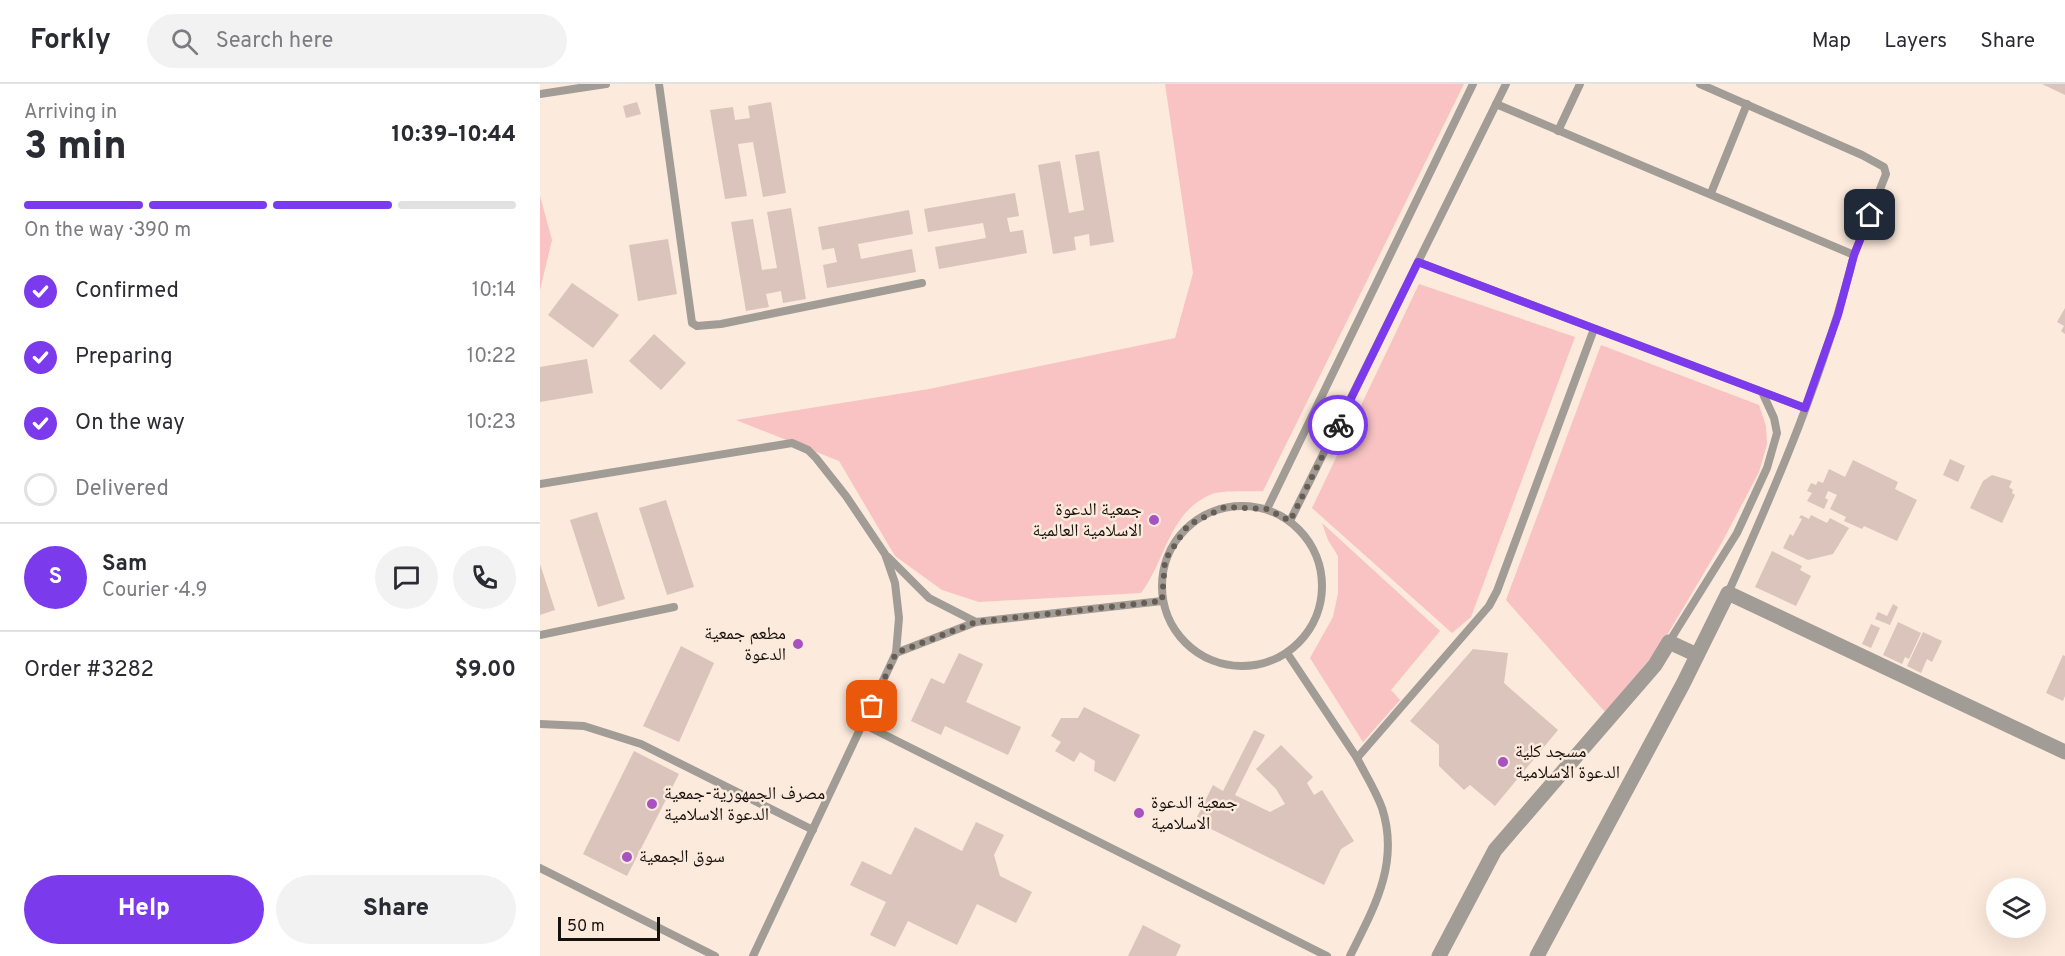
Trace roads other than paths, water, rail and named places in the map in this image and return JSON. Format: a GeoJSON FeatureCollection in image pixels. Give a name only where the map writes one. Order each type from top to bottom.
{"type":"FeatureCollection","features":[{"type":"Feature","properties":{"kind":"street"},"geometry":{"type":"LineString","coordinates":[[1537,956],[1728,593],[2063,746]]}},
{"type":"Feature","properties":{"kind":"street"},"geometry":{"type":"LineString","coordinates":[[1439,956],[1495,850],[1655,665],[1669,642],[1697,655]]}},
{"type":"Feature","properties":{"kind":"lane"},"geometry":{"type":"LineString","coordinates":[[540,94],[606,84]]}},
{"type":"Feature","properties":{"kind":"lane"},"geometry":{"type":"LineString","coordinates":[[659,84],[692,323],[697,326],[721,324],[922,283]]}},
{"type":"Feature","properties":{"kind":"lane"},"geometry":{"type":"LineString","coordinates":[[1267,509],[1473,84]]}},
{"type":"Feature","properties":{"kind":"lane"},"geometry":{"type":"LineString","coordinates":[[1290,521],[1506,84]]}},
{"type":"Feature","properties":{"kind":"lane"},"geometry":{"type":"LineString","coordinates":[[1558,131],[1580,84]]}},
{"type":"Feature","properties":{"kind":"lane"},"geometry":{"type":"LineString","coordinates":[[1700,84],[1862,155],[1884,167],[1886,174],[1854,255],[1838,315],[1783,471],[1728,593]]}},
{"type":"Feature","properties":{"kind":"lane"},"geometry":{"type":"LineString","coordinates":[[1496,104],[1854,255]]}},
{"type":"Feature","properties":{"kind":"lane"},"geometry":{"type":"LineString","coordinates":[[1711,193],[1747,104]]}},
{"type":"Feature","properties":{"kind":"lane"},"geometry":{"type":"LineString","coordinates":[[1418,262],[1805,408]]}},
{"type":"Feature","properties":{"kind":"lane"},"geometry":{"type":"LineString","coordinates":[[1358,758],[1489,606],[1497,591],[1594,329]]}},
{"type":"Feature","properties":{"kind":"lane"},"geometry":{"type":"LineString","coordinates":[[1669,642],[1737,533],[1767,468],[1777,433],[1771,409],[1764,394]]}},
{"type":"Feature","properties":{"kind":"lane"},"geometry":{"type":"LineString","coordinates":[[540,484],[792,443],[808,450],[816,458],[902,574],[929,598],[976,622]]}},
{"type":"Feature","properties":{"kind":"lane"},"geometry":{"type":"LineString","coordinates":[[1225,507],[1267,509],[1290,521],[1315,550],[1323,588],[1313,625],[1287,654],[1250,667],[1211,661],[1179,637],[1162,601],[1165,560],[1188,525],[1225,507]]}},
{"type":"Feature","properties":{"kind":"lane"},"geometry":{"type":"LineString","coordinates":[[753,956],[896,653],[899,618],[894,583],[885,554]]}},
{"type":"Feature","properties":{"kind":"lane"},"geometry":{"type":"LineString","coordinates":[[896,653],[976,622],[1162,601]]}},
{"type":"Feature","properties":{"kind":"lane"},"geometry":{"type":"LineString","coordinates":[[540,635],[674,607]]}},
{"type":"Feature","properties":{"kind":"lane"},"geometry":{"type":"LineString","coordinates":[[1287,654],[1358,758],[1382,808],[1388,841],[1386,872],[1377,901],[1350,956]]}},
{"type":"Feature","properties":{"kind":"lane"},"geometry":{"type":"LineString","coordinates":[[540,724],[584,726],[641,744],[813,830]]}},
{"type":"Feature","properties":{"kind":"lane"},"geometry":{"type":"LineString","coordinates":[[863,724],[1327,956]]}},
{"type":"Feature","properties":{"kind":"lane"},"geometry":{"type":"LineString","coordinates":[[540,868],[715,956]]}},
{"type":"Feature","properties":{"kind":"place","name":"جمعية الدعوة الاسلامية العالمية"},"geometry":{"type":"Point","coordinates":[1154,520]}},
{"type":"Feature","properties":{"kind":"place","name":"مطعم جمعية الدعوة"},"geometry":{"type":"Point","coordinates":[798,644]}},
{"type":"Feature","properties":{"kind":"place","name":"مسجد كلية الدعوة الاسلامية"},"geometry":{"type":"Point","coordinates":[1503,762]}},
{"type":"Feature","properties":{"kind":"place","name":"مصرف الجمهورية-جمعية الدعوة الاسلامية"},"geometry":{"type":"Point","coordinates":[652,804]}},
{"type":"Feature","properties":{"kind":"place","name":"جمعية الدعوة الاسلامية"},"geometry":{"type":"Point","coordinates":[1139,813]}},
{"type":"Feature","properties":{"kind":"place","name":"سوق الجمعية"},"geometry":{"type":"Point","coordinates":[627,857]}}]}
